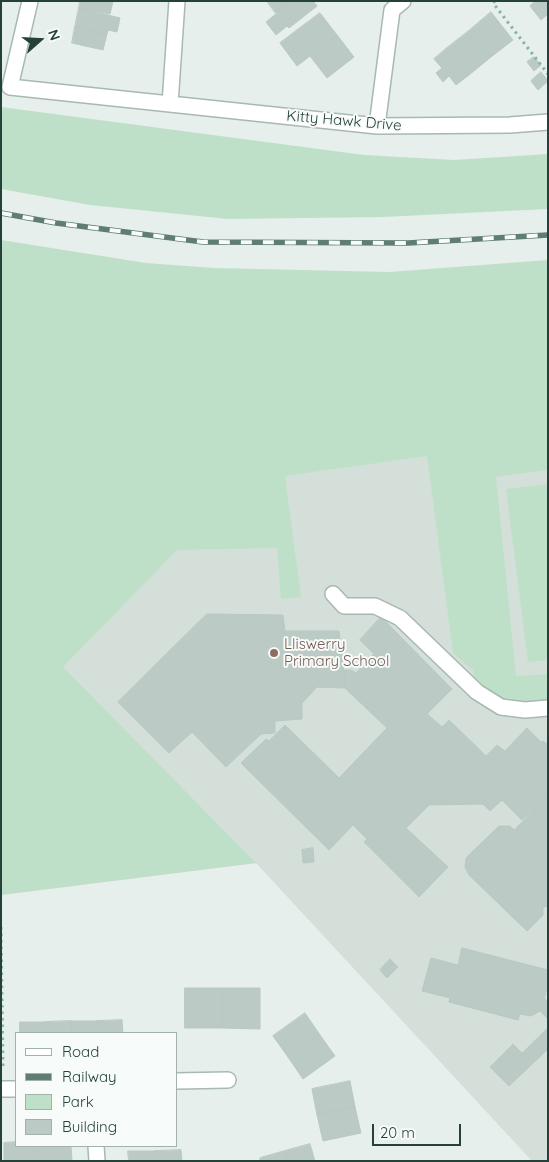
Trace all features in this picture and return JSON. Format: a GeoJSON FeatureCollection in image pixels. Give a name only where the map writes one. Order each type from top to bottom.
{"type":"FeatureCollection","features":[{"type":"Feature","properties":{"kind":"street","name":"Kitty Hawk Drive"},"geometry":{"type":"LineString","coordinates":[[30,1],[10,86],[377,126],[510,125],[548,122]]}},
{"type":"Feature","properties":{"kind":"street"},"geometry":{"type":"LineString","coordinates":[[170,104],[177,1]]}},
{"type":"Feature","properties":{"kind":"street"},"geometry":{"type":"LineString","coordinates":[[377,126],[393,4]]}},
{"type":"Feature","properties":{"kind":"street"},"geometry":{"type":"LineString","coordinates":[[333,594],[344,606],[376,606],[400,618],[476,692],[501,707],[525,710],[548,708]]}},
{"type":"Feature","properties":{"kind":"street"},"geometry":{"type":"LineString","coordinates":[[178,1082],[228,1080]]}},
{"type":"Feature","properties":{"kind":"street"},"geometry":{"type":"LineString","coordinates":[[96,1147],[97,1161]]}},
{"type":"Feature","properties":{"kind":"path"},"geometry":{"type":"LineString","coordinates":[[496,1],[493,3],[548,74]]}},
{"type":"Feature","properties":{"kind":"path"},"geometry":{"type":"LineString","coordinates":[[1,927],[7,1089]]}},
{"type":"Feature","properties":{"kind":"shaded area","name":"Lliswerry Primary School"},"geometry":{"type":"Polygon","coordinates":[[[1,403],[548,438],[548,1161],[532,1161],[256,863],[1,895],[1,403]]]}},
{"type":"Feature","properties":{"kind":"green space"},"geometry":{"type":"Polygon","coordinates":[[[1,107],[364,155],[454,160],[548,154],[548,209],[383,217],[228,219],[90,205],[1,189],[1,107]]]}},
{"type":"Feature","properties":{"kind":"green space"},"geometry":{"type":"Polygon","coordinates":[[[1,240],[146,263],[214,268],[389,272],[548,260],[548,470],[496,477],[516,676],[548,674],[548,708],[525,710],[477,692],[473,670],[453,653],[427,456],[285,476],[301,597],[281,599],[277,548],[177,550],[63,667],[256,863],[1,895],[1,240]]]}},
{"type":"Feature","properties":{"kind":"green space"},"geometry":{"type":"Polygon","coordinates":[[[548,484],[548,660],[528,662],[506,489],[548,484]]]}},
{"type":"Feature","properties":{"kind":"building"},"geometry":{"type":"Polygon","coordinates":[[[80,1],[113,1],[110,14],[79,8],[80,1]]]}},
{"type":"Feature","properties":{"kind":"building"},"geometry":{"type":"Polygon","coordinates":[[[267,1],[288,1],[275,12],[267,1]]]}},
{"type":"Feature","properties":{"kind":"building"},"geometry":{"type":"Polygon","coordinates":[[[288,1],[313,1],[317,6],[289,28],[287,26],[276,35],[266,22],[288,1]]]}},
{"type":"Feature","properties":{"kind":"building"},"geometry":{"type":"Polygon","coordinates":[[[536,1],[548,1],[548,14],[541,20],[530,6],[536,1]]]}},
{"type":"Feature","properties":{"kind":"building"},"geometry":{"type":"Polygon","coordinates":[[[79,8],[120,18],[117,32],[108,30],[107,34],[75,27],[79,8]]]}},
{"type":"Feature","properties":{"kind":"building"},"geometry":{"type":"Polygon","coordinates":[[[491,12],[513,40],[491,57],[470,30],[491,12]]]}},
{"type":"Feature","properties":{"kind":"building"},"geometry":{"type":"Polygon","coordinates":[[[320,13],[337,35],[297,66],[280,43],[320,13]]]}},
{"type":"Feature","properties":{"kind":"building"},"geometry":{"type":"Polygon","coordinates":[[[75,27],[107,34],[103,50],[72,43],[75,27]]]}},
{"type":"Feature","properties":{"kind":"building"},"geometry":{"type":"Polygon","coordinates":[[[470,30],[491,57],[469,75],[447,48],[470,30]]]}},
{"type":"Feature","properties":{"kind":"building"},"geometry":{"type":"Polygon","coordinates":[[[337,35],[354,57],[327,78],[310,56],[337,35]]]}},
{"type":"Feature","properties":{"kind":"building"},"geometry":{"type":"Polygon","coordinates":[[[447,48],[469,75],[456,85],[449,76],[443,82],[436,73],[442,68],[434,59],[447,48]]]}},
{"type":"Feature","properties":{"kind":"building"},"geometry":{"type":"Polygon","coordinates":[[[534,57],[541,65],[534,71],[527,62],[534,57]]]}},
{"type":"Feature","properties":{"kind":"building"},"geometry":{"type":"Polygon","coordinates":[[[541,72],[548,81],[538,90],[531,81],[541,72]]]}},
{"type":"Feature","properties":{"kind":"building"},"geometry":{"type":"Polygon","coordinates":[[[207,614],[283,615],[285,631],[339,631],[345,688],[317,687],[302,703],[302,719],[275,721],[275,733],[261,734],[226,767],[192,732],[169,753],[118,702],[207,614]]]}},
{"type":"Feature","properties":{"kind":"building"},"geometry":{"type":"Polygon","coordinates":[[[381,617],[452,689],[427,714],[442,727],[449,720],[486,756],[497,745],[505,751],[527,728],[541,742],[543,741],[548,745],[548,796],[522,820],[502,800],[490,811],[483,804],[429,805],[406,828],[448,867],[419,897],[364,842],[367,839],[353,825],[329,850],[241,763],[266,739],[269,741],[285,725],[339,778],[387,728],[345,688],[344,670],[351,670],[356,673],[374,654],[360,640],[381,617]]]}},
{"type":"Feature","properties":{"kind":"building"},"geometry":{"type":"Polygon","coordinates":[[[548,796],[548,906],[543,907],[543,915],[527,931],[469,875],[465,867],[466,858],[499,826],[510,826],[514,830],[548,796]]]}},
{"type":"Feature","properties":{"kind":"building"},"geometry":{"type":"Polygon","coordinates":[[[313,848],[314,862],[303,863],[302,850],[313,848]]]}},
{"type":"Feature","properties":{"kind":"building"},"geometry":{"type":"Polygon","coordinates":[[[462,948],[548,970],[548,986],[544,998],[548,1002],[548,1019],[540,1011],[531,1016],[520,1014],[518,1020],[449,1002],[450,998],[422,991],[431,958],[458,965],[462,948]]]}},
{"type":"Feature","properties":{"kind":"building"},"geometry":{"type":"Polygon","coordinates":[[[390,959],[398,967],[387,978],[380,970],[390,959]]]}},
{"type":"Feature","properties":{"kind":"building"},"geometry":{"type":"Polygon","coordinates":[[[185,988],[223,988],[222,1028],[185,1028],[185,988]]]}},
{"type":"Feature","properties":{"kind":"building"},"geometry":{"type":"Polygon","coordinates":[[[223,988],[260,988],[260,1029],[222,1028],[223,988]]]}},
{"type":"Feature","properties":{"kind":"building"},"geometry":{"type":"Polygon","coordinates":[[[305,1013],[320,1035],[288,1057],[273,1036],[305,1013]]]}},
{"type":"Feature","properties":{"kind":"building"},"geometry":{"type":"Polygon","coordinates":[[[122,1020],[123,1032],[97,1032],[97,1021],[122,1020]]]}},
{"type":"Feature","properties":{"kind":"building"},"geometry":{"type":"Polygon","coordinates":[[[71,1021],[97,1021],[97,1032],[71,1032],[71,1021]]]}},
{"type":"Feature","properties":{"kind":"building"},"geometry":{"type":"Polygon","coordinates":[[[71,1021],[71,1032],[45,1032],[45,1022],[71,1021]]]}},
{"type":"Feature","properties":{"kind":"building"},"geometry":{"type":"Polygon","coordinates":[[[20,1022],[45,1022],[45,1032],[20,1032],[20,1022]]]}},
{"type":"Feature","properties":{"kind":"building"},"geometry":{"type":"Polygon","coordinates":[[[548,1028],[548,1049],[509,1086],[490,1067],[513,1044],[522,1053],[548,1028]]]}},
{"type":"Feature","properties":{"kind":"building"},"geometry":{"type":"Polygon","coordinates":[[[320,1035],[335,1056],[303,1079],[288,1057],[320,1035]]]}},
{"type":"Feature","properties":{"kind":"building"},"geometry":{"type":"Polygon","coordinates":[[[350,1081],[355,1107],[317,1115],[312,1089],[350,1081]]]}},
{"type":"Feature","properties":{"kind":"building"},"geometry":{"type":"Polygon","coordinates":[[[355,1107],[361,1133],[323,1141],[317,1115],[355,1107]]]}},
{"type":"Feature","properties":{"kind":"building"},"geometry":{"type":"Polygon","coordinates":[[[15,1142],[15,1147],[38,1147],[38,1161],[4,1161],[4,1143],[15,1142]]]}},
{"type":"Feature","properties":{"kind":"building"},"geometry":{"type":"Polygon","coordinates":[[[310,1144],[315,1161],[288,1161],[285,1151],[310,1144]]]}},
{"type":"Feature","properties":{"kind":"building"},"geometry":{"type":"Polygon","coordinates":[[[38,1147],[71,1147],[72,1161],[38,1161],[38,1147]]]}},
{"type":"Feature","properties":{"kind":"building"},"geometry":{"type":"Polygon","coordinates":[[[181,1150],[182,1161],[155,1161],[155,1151],[181,1150]]]}},
{"type":"Feature","properties":{"kind":"building"},"geometry":{"type":"Polygon","coordinates":[[[128,1151],[155,1151],[155,1161],[129,1161],[128,1151]]]}},
{"type":"Feature","properties":{"kind":"building"},"geometry":{"type":"Polygon","coordinates":[[[285,1151],[288,1161],[260,1161],[260,1158],[285,1151]]]}},
{"type":"Feature","properties":{"kind":"railway"},"geometry":{"type":"LineString","coordinates":[[1,213],[56,223],[203,242],[408,243],[548,235]]}},
{"type":"Feature","properties":{"kind":"place","name":"Lliswerry Primary School"},"geometry":{"type":"Point","coordinates":[274,653]}}]}
